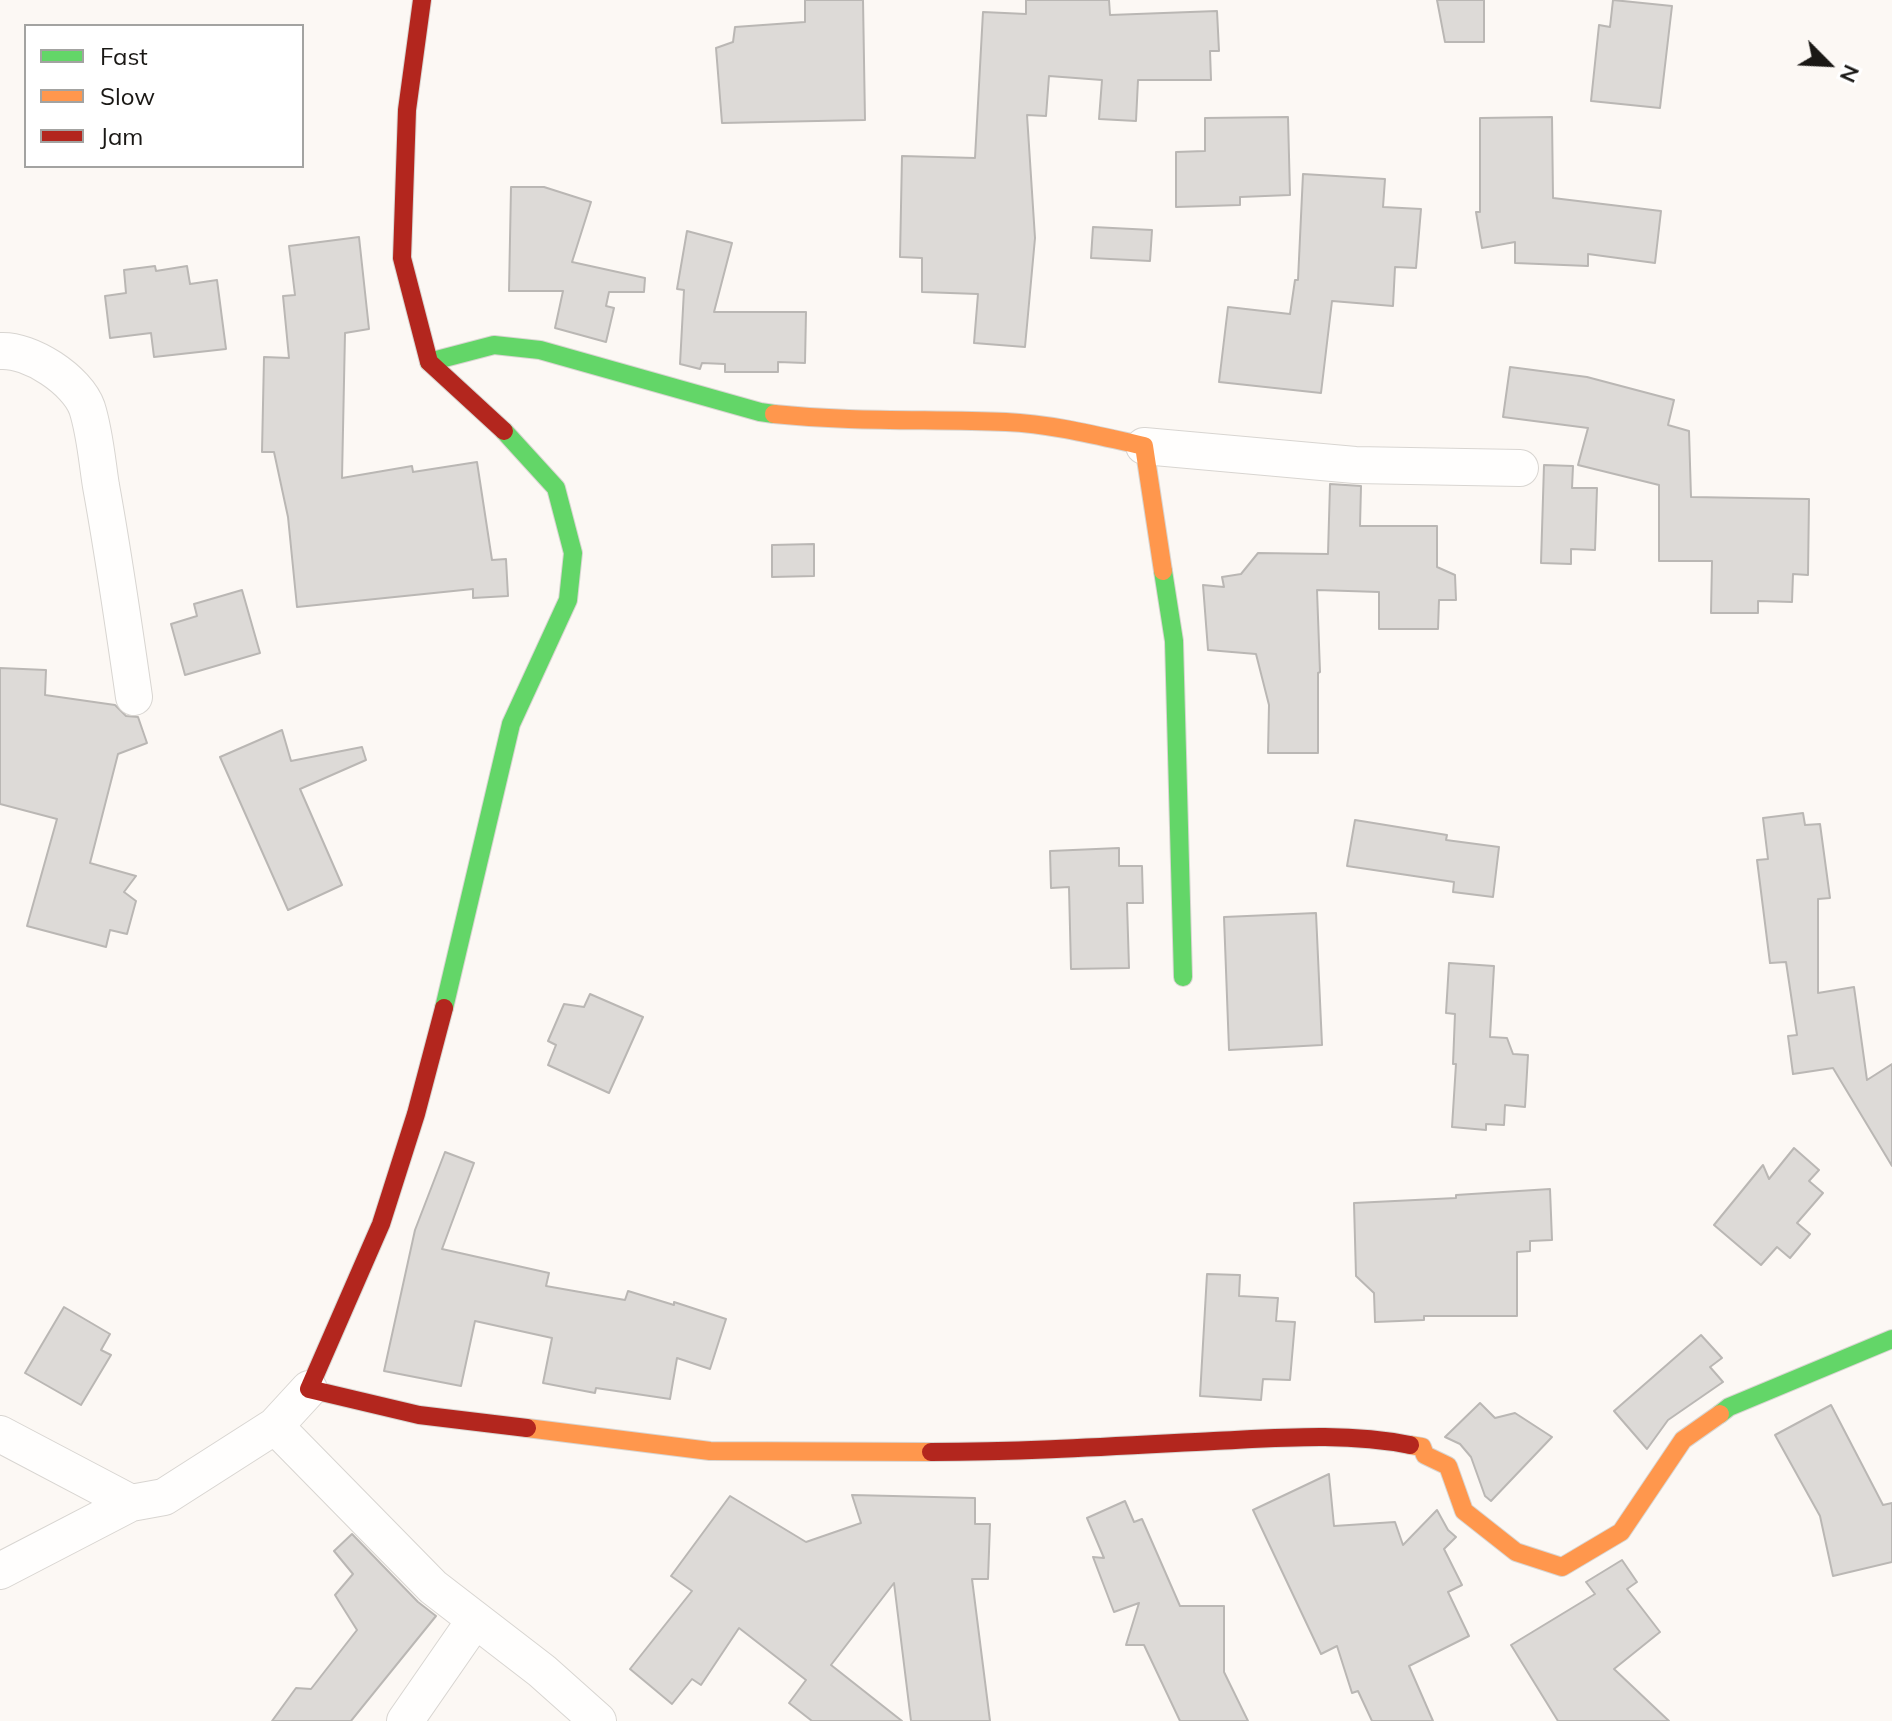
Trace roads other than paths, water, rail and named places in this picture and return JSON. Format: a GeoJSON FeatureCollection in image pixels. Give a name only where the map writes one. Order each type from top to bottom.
{"type":"FeatureCollection","features":[{"type":"Feature","properties":{"kind":"street"},"geometry":{"type":"LineString","coordinates":[[0,1571],[131,1503],[164,1497],[275,1426],[309,1389],[381,1224],[416,1114],[447,998],[511,724],[568,600],[573,553],[556,488],[502,429],[429,362],[402,258],[407,110],[422,0]]}},
{"type":"Feature","properties":{"kind":"street"},"geometry":{"type":"LineString","coordinates":[[429,362],[494,345],[540,350],[760,412],[849,420],[1009,422],[1144,446],[1355,465],[1520,468]]}},
{"type":"Feature","properties":{"kind":"street"},"geometry":{"type":"LineString","coordinates":[[0,351],[9,350],[41,361],[65,378],[87,406],[113,547],[134,697]]}},
{"type":"Feature","properties":{"kind":"street"},"geometry":{"type":"LineString","coordinates":[[1144,446],[1174,641],[1183,977]]}},
{"type":"Feature","properties":{"kind":"street"},"geometry":{"type":"LineString","coordinates":[[309,1389],[419,1415],[710,1451],[996,1452],[1301,1437],[1391,1441],[1422,1447],[1425,1455],[1448,1466],[1464,1511],[1516,1552],[1562,1567],[1621,1532],[1683,1440],[1729,1407],[1892,1339]]}},
{"type":"Feature","properties":{"kind":"street"},"geometry":{"type":"LineString","coordinates":[[275,1426],[433,1587],[542,1671],[598,1721]]}},
{"type":"Feature","properties":{"kind":"street"},"geometry":{"type":"LineString","coordinates":[[0,1434],[131,1503]]}},
{"type":"Feature","properties":{"kind":"street"},"geometry":{"type":"LineString","coordinates":[[405,1721],[475,1620]]}}]}
